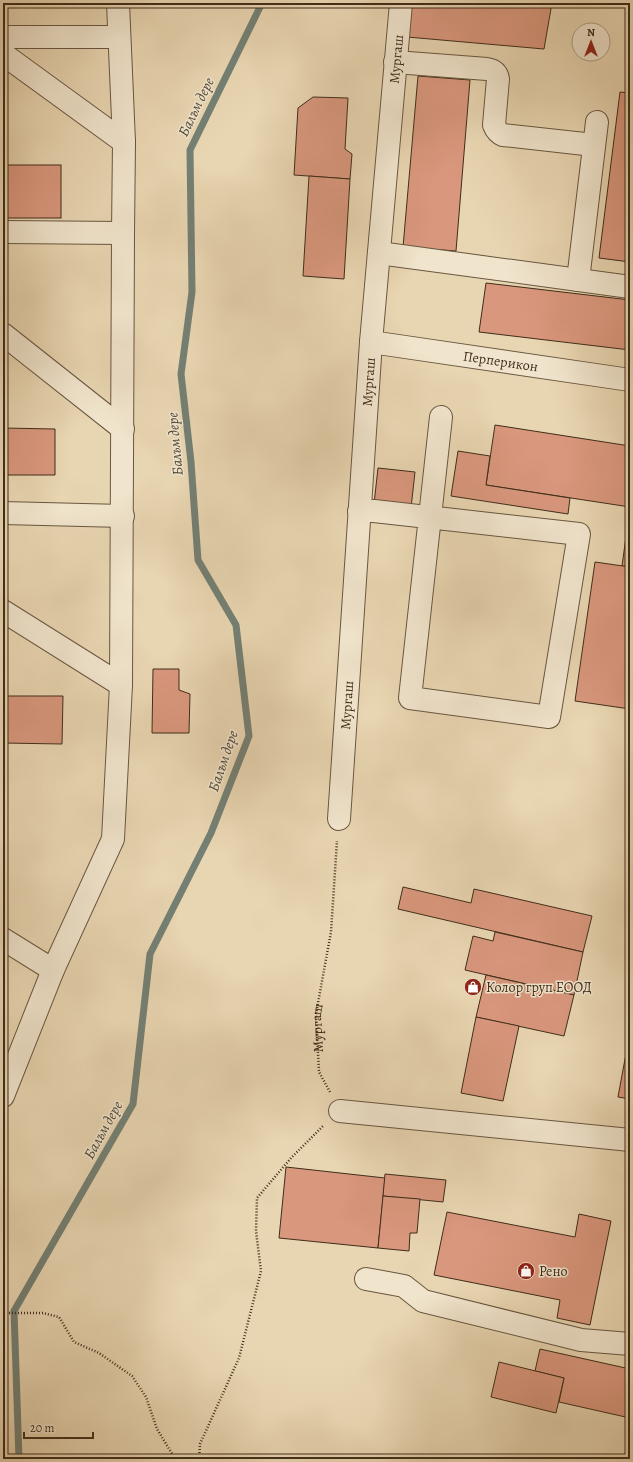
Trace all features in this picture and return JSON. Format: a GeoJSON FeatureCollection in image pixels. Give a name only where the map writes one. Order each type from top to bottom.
{"type":"FeatureCollection","features":[{"type":"Feature","properties":{"kind":"street"},"geometry":{"type":"LineString","coordinates":[[3,1096],[53,970],[112,839],[121,685],[123,429],[122,233],[124,142],[118,3]]}},
{"type":"Feature","properties":{"kind":"street","name":"Мургаш"},"geometry":{"type":"LineString","coordinates":[[339,819],[371,342],[400,3]]}},
{"type":"Feature","properties":{"kind":"street"},"geometry":{"type":"LineString","coordinates":[[3,37],[120,37]]}},
{"type":"Feature","properties":{"kind":"street"},"geometry":{"type":"LineString","coordinates":[[3,54],[124,142]]}},
{"type":"Feature","properties":{"kind":"street"},"geometry":{"type":"LineString","coordinates":[[395,62],[490,69],[497,76],[494,125],[500,134],[594,145]]}},
{"type":"Feature","properties":{"kind":"street"},"geometry":{"type":"LineString","coordinates":[[578,280],[597,122]]}},
{"type":"Feature","properties":{"kind":"street"},"geometry":{"type":"LineString","coordinates":[[3,232],[122,233]]}},
{"type":"Feature","properties":{"kind":"street"},"geometry":{"type":"LineString","coordinates":[[379,253],[630,287]]}},
{"type":"Feature","properties":{"kind":"street"},"geometry":{"type":"LineString","coordinates":[[3,334],[123,429]]}},
{"type":"Feature","properties":{"kind":"street","name":"Перперикон"},"geometry":{"type":"LineString","coordinates":[[371,342],[630,380]]}},
{"type":"Feature","properties":{"kind":"street"},"geometry":{"type":"LineString","coordinates":[[359,511],[374,511],[429,517],[579,534],[549,717],[410,698],[429,517],[441,417]]}},
{"type":"Feature","properties":{"kind":"street"},"geometry":{"type":"LineString","coordinates":[[3,513],[122,516]]}},
{"type":"Feature","properties":{"kind":"street"},"geometry":{"type":"LineString","coordinates":[[3,612],[121,685]]}},
{"type":"Feature","properties":{"kind":"street"},"geometry":{"type":"LineString","coordinates":[[3,939],[53,970]]}},
{"type":"Feature","properties":{"kind":"street"},"geometry":{"type":"LineString","coordinates":[[340,1111],[630,1140]]}},
{"type":"Feature","properties":{"kind":"street"},"geometry":{"type":"LineString","coordinates":[[366,1279],[404,1286],[423,1301],[581,1340],[630,1344]]}},
{"type":"Feature","properties":{"kind":"path","name":"Мургаш"},"geometry":{"type":"LineString","coordinates":[[339,819],[331,932],[316,1014],[319,1072],[340,1111]]}},
{"type":"Feature","properties":{"kind":"path"},"geometry":{"type":"LineString","coordinates":[[199,1459],[200,1444],[239,1358],[261,1271],[256,1231],[257,1198],[290,1158],[340,1111]]}},
{"type":"Feature","properties":{"kind":"path"},"geometry":{"type":"LineString","coordinates":[[3,1313],[59,1316],[74,1342],[99,1353],[132,1376],[146,1397],[157,1430],[174,1459]]}},
{"type":"Feature","properties":{"kind":"building"},"geometry":{"type":"Polygon","coordinates":[[[409,3],[552,3],[544,49],[407,37],[409,3]]]}},
{"type":"Feature","properties":{"kind":"building"},"geometry":{"type":"Polygon","coordinates":[[[418,76],[470,80],[456,251],[403,247],[418,76]]]}},
{"type":"Feature","properties":{"kind":"building"},"geometry":{"type":"Polygon","coordinates":[[[620,92],[630,93],[630,262],[599,258],[620,92]]]}},
{"type":"Feature","properties":{"kind":"building"},"geometry":{"type":"Polygon","coordinates":[[[313,97],[348,98],[345,149],[352,154],[350,179],[294,175],[298,108],[313,97]]]}},
{"type":"Feature","properties":{"kind":"building"},"geometry":{"type":"Polygon","coordinates":[[[3,165],[61,165],[61,218],[3,218],[3,165]]]}},
{"type":"Feature","properties":{"kind":"building"},"geometry":{"type":"Polygon","coordinates":[[[309,176],[350,179],[344,279],[303,276],[309,176]]]}},
{"type":"Feature","properties":{"kind":"building"},"geometry":{"type":"Polygon","coordinates":[[[486,283],[630,300],[630,350],[479,332],[486,283]]]}},
{"type":"Feature","properties":{"kind":"building"},"geometry":{"type":"Polygon","coordinates":[[[495,425],[630,446],[630,507],[486,485],[495,425]]]}},
{"type":"Feature","properties":{"kind":"building"},"geometry":{"type":"Polygon","coordinates":[[[3,428],[55,429],[55,475],[3,475],[3,428]]]}},
{"type":"Feature","properties":{"kind":"building"},"geometry":{"type":"Polygon","coordinates":[[[458,451],[490,456],[486,485],[570,498],[568,514],[451,496],[458,451]]]}},
{"type":"Feature","properties":{"kind":"building"},"geometry":{"type":"Polygon","coordinates":[[[378,468],[415,472],[411,508],[374,504],[378,468]]]}},
{"type":"Feature","properties":{"kind":"building"},"geometry":{"type":"Polygon","coordinates":[[[628,522],[630,522],[630,567],[622,566],[628,522]]]}},
{"type":"Feature","properties":{"kind":"building"},"geometry":{"type":"Polygon","coordinates":[[[595,562],[630,567],[630,709],[575,701],[595,562]]]}},
{"type":"Feature","properties":{"kind":"building"},"geometry":{"type":"Polygon","coordinates":[[[153,669],[179,669],[179,690],[190,694],[189,733],[152,733],[153,669]]]}},
{"type":"Feature","properties":{"kind":"building"},"geometry":{"type":"Polygon","coordinates":[[[3,696],[63,696],[62,744],[3,743],[3,696]]]}},
{"type":"Feature","properties":{"kind":"building"},"geometry":{"type":"Polygon","coordinates":[[[403,887],[471,903],[474,889],[592,916],[583,952],[398,909],[403,887]]]}},
{"type":"Feature","properties":{"kind":"building"},"geometry":{"type":"Polygon","coordinates":[[[495,932],[583,952],[574,995],[465,970],[473,936],[493,941],[495,932]]]}},
{"type":"Feature","properties":{"kind":"building"},"geometry":{"type":"Polygon","coordinates":[[[486,975],[574,995],[564,1036],[476,1017],[486,975]]]}},
{"type":"Feature","properties":{"kind":"building"},"geometry":{"type":"Polygon","coordinates":[[[476,1017],[519,1026],[503,1101],[461,1093],[476,1017]]]}},
{"type":"Feature","properties":{"kind":"building"},"geometry":{"type":"Polygon","coordinates":[[[630,1032],[630,1099],[618,1097],[630,1032]]]}},
{"type":"Feature","properties":{"kind":"building"},"geometry":{"type":"Polygon","coordinates":[[[286,1167],[385,1178],[378,1248],[279,1238],[286,1167]]]}},
{"type":"Feature","properties":{"kind":"building"},"geometry":{"type":"Polygon","coordinates":[[[385,1174],[446,1180],[443,1202],[383,1196],[385,1174]]]}},
{"type":"Feature","properties":{"kind":"building"},"geometry":{"type":"Polygon","coordinates":[[[383,1196],[420,1199],[417,1233],[410,1233],[409,1251],[378,1248],[383,1196]]]}},
{"type":"Feature","properties":{"kind":"building"},"geometry":{"type":"Polygon","coordinates":[[[447,1212],[575,1237],[579,1214],[611,1221],[590,1325],[557,1318],[560,1300],[434,1275],[447,1212]]]}},
{"type":"Feature","properties":{"kind":"building"},"geometry":{"type":"Polygon","coordinates":[[[540,1349],[630,1369],[630,1418],[559,1402],[564,1378],[535,1371],[540,1349]]]}},
{"type":"Feature","properties":{"kind":"building"},"geometry":{"type":"Polygon","coordinates":[[[499,1362],[564,1378],[556,1413],[491,1397],[499,1362]]]}},
{"type":"Feature","properties":{"kind":"waterway","name":"Балъм дере"},"geometry":{"type":"LineString","coordinates":[[19,1459],[14,1311],[133,1104],[150,954],[211,833],[249,736],[236,625],[198,560],[191,462],[181,374],[192,292],[190,150],[262,3]]}},
{"type":"Feature","properties":{"kind":"place","name":"Колор груп ЕООД"},"geometry":{"type":"Point","coordinates":[473,987]}},
{"type":"Feature","properties":{"kind":"place","name":"Рено"},"geometry":{"type":"Point","coordinates":[526,1271]}}]}
